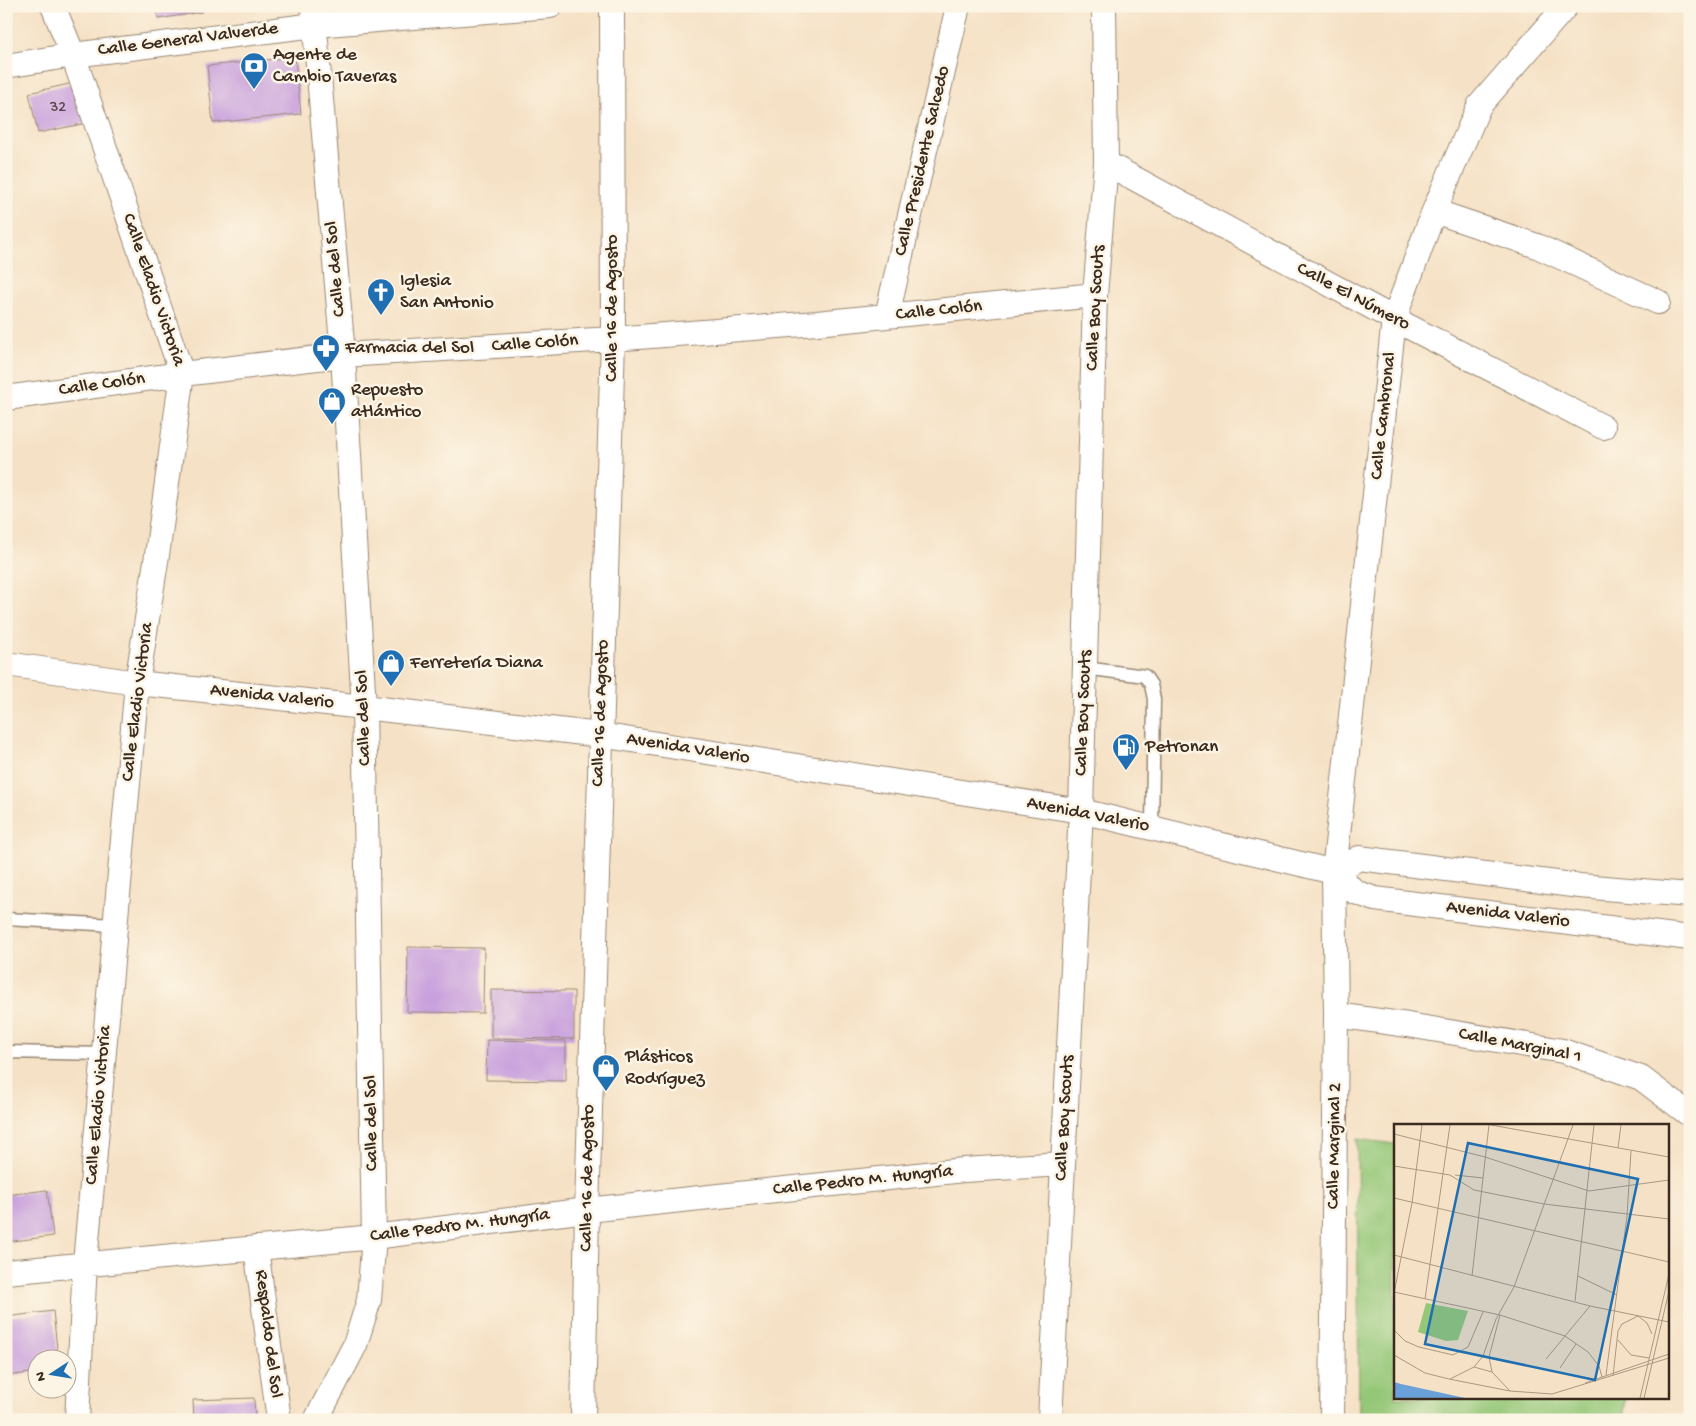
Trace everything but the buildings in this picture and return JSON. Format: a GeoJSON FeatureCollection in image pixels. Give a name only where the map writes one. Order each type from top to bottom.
{"type":"FeatureCollection","features":[{"type":"Feature","properties":{"kind":"street","name":"Calle Eladio Victoria"},"geometry":{"type":"LineString","coordinates":[[53,6],[73,55],[182,374],[137,683],[85,1263],[76,1420]]}},
{"type":"Feature","properties":{"kind":"street","name":"Calle General Valverde"},"geometry":{"type":"LineString","coordinates":[[6,66],[314,15],[550,6]]}},
{"type":"Feature","properties":{"kind":"street","name":"Calle 16 de Agosto"},"geometry":{"type":"LineString","coordinates":[[583,1420],[600,735],[613,339],[612,6]]}},
{"type":"Feature","properties":{"kind":"street","name":"Calle Presidente Salcedo"},"geometry":{"type":"LineString","coordinates":[[887,316],[958,6]]}},
{"type":"Feature","properties":{"kind":"street","name":"Calle Boy Scouts"},"geometry":{"type":"LineString","coordinates":[[1050,1420],[1081,811],[1095,295],[1106,163],[1104,6]]}},
{"type":"Feature","properties":{"kind":"street","name":"Calle Cambronal"},"geometry":{"type":"LineString","coordinates":[[1334,872],[1394,319],[1434,211],[1479,106],[1566,6]]}},
{"type":"Feature","properties":{"kind":"street","name":"Calle del Sol"},"geometry":{"type":"LineString","coordinates":[[314,15],[343,355],[364,707],[374,1238],[369,1300],[355,1345],[316,1420]]}},
{"type":"Feature","properties":{"kind":"street","name":"Calle El Número"},"geometry":{"type":"LineString","coordinates":[[1106,163],[1394,319],[1603,427]]}},
{"type":"Feature","properties":{"kind":"street"},"geometry":{"type":"LineString","coordinates":[[1434,211],[1537,246],[1658,302]]}},
{"type":"Feature","properties":{"kind":"street","name":"Calle Colón"},"geometry":{"type":"LineString","coordinates":[[6,398],[182,374],[343,355],[613,339],[817,323],[1095,295]]}},
{"type":"Feature","properties":{"kind":"street","name":"Avenida Valerio"},"geometry":{"type":"LineString","coordinates":[[6,664],[137,683],[600,735],[1081,811],[1334,872],[1355,892],[1374,899],[1690,938]]}},
{"type":"Feature","properties":{"kind":"street","name":"Avenida Valerio"},"geometry":{"type":"LineString","coordinates":[[1334,872],[1359,858],[1580,886],[1690,895]]}},
{"type":"Feature","properties":{"kind":"street","name":"Calle Marginal 2"},"geometry":{"type":"LineString","coordinates":[[1332,1420],[1336,1015],[1334,872]]}},
{"type":"Feature","properties":{"kind":"street","name":"Calle Marginal 1"},"geometry":{"type":"LineString","coordinates":[[1336,1015],[1563,1051],[1641,1078],[1690,1115]]}},
{"type":"Feature","properties":{"kind":"street","name":"Calle Pedro M. Hungría"},"geometry":{"type":"LineString","coordinates":[[6,1272],[85,1263],[374,1238],[587,1210],[964,1170],[1063,1164]]}},
{"type":"Feature","properties":{"kind":"street","name":"Respaldo del Sol"},"geometry":{"type":"LineString","coordinates":[[256,1248],[279,1420]]}},
{"type":"Feature","properties":{"kind":"lane"},"geometry":{"type":"LineString","coordinates":[[1085,668],[1145,676],[1152,685],[1154,699],[1152,828]]}},
{"type":"Feature","properties":{"kind":"lane"},"geometry":{"type":"LineString","coordinates":[[6,919],[115,925]]}},
{"type":"Feature","properties":{"kind":"lane"},"geometry":{"type":"LineString","coordinates":[[6,1052],[104,1054]]}},
{"type":"Feature","properties":{"kind":"green space"},"geometry":{"type":"Polygon","coordinates":[[[1357,1139],[1394,1144],[1394,1398],[1626,1398],[1623,1420],[1359,1420],[1357,1139]]]}},
{"type":"Feature","properties":{"kind":"place","name":"Agente de Cambio Taveras"},"geometry":{"type":"Point","coordinates":[254,90]}},
{"type":"Feature","properties":{"kind":"place","name":"Iglesia San Antonio"},"geometry":{"type":"Point","coordinates":[381,316]}},
{"type":"Feature","properties":{"kind":"place","name":"Farmacia del Sol"},"geometry":{"type":"Point","coordinates":[326,372]}},
{"type":"Feature","properties":{"kind":"place","name":"Repuesto atlántico"},"geometry":{"type":"Point","coordinates":[332,425]}},
{"type":"Feature","properties":{"kind":"place","name":"Ferretería Diana"},"geometry":{"type":"Point","coordinates":[391,687]}},
{"type":"Feature","properties":{"kind":"place","name":"Petronan"},"geometry":{"type":"Point","coordinates":[1126,771]}},
{"type":"Feature","properties":{"kind":"place","name":"Plásticos Rodríguez"},"geometry":{"type":"Point","coordinates":[606,1092]}}]}
